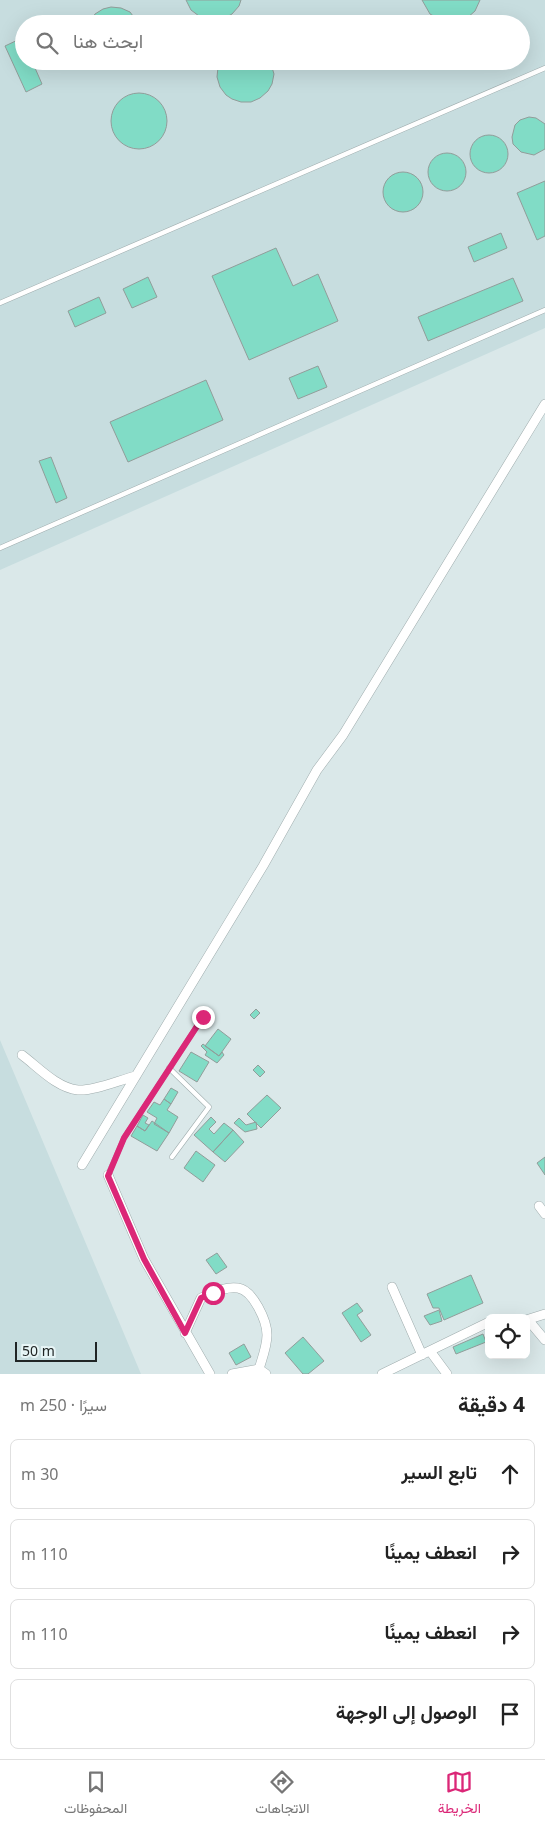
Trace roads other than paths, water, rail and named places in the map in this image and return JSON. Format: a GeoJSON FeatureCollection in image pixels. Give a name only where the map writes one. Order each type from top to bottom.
{"type":"FeatureCollection","features":[{"type":"Feature","properties":{"kind":"street"},"geometry":{"type":"LineString","coordinates":[[82,1165],[263,866],[317,770],[353,720],[545,404]]}},
{"type":"Feature","properties":{"kind":"street"},"geometry":{"type":"LineString","coordinates":[[22,1055],[56,1082],[77,1090],[88,1089],[136,1076]]}},
{"type":"Feature","properties":{"kind":"street"},"geometry":{"type":"LineString","coordinates":[[108,1176],[144,1259],[185,1333],[211,1373]]}},
{"type":"Feature","properties":{"kind":"street"},"geometry":{"type":"LineString","coordinates":[[539,1206],[545,1214]]}},
{"type":"Feature","properties":{"kind":"street"},"geometry":{"type":"LineString","coordinates":[[392,1287],[426,1353],[447,1374]]}},
{"type":"Feature","properties":{"kind":"street"},"geometry":{"type":"LineString","coordinates":[[185,1333],[201,1298],[227,1288],[240,1288],[253,1297],[258,1305],[267,1334],[263,1372],[232,1374]]}},
{"type":"Feature","properties":{"kind":"street"},"geometry":{"type":"LineString","coordinates":[[530,1319],[545,1314]]}},
{"type":"Feature","properties":{"kind":"street"},"geometry":{"type":"LineString","coordinates":[[530,1322],[545,1340]]}},
{"type":"Feature","properties":{"kind":"street"},"geometry":{"type":"LineString","coordinates":[[382,1374],[485,1324]]}},
{"type":"Feature","properties":{"kind":"lane"},"geometry":{"type":"LineString","coordinates":[[0,303],[545,68]]}},
{"type":"Feature","properties":{"kind":"lane"},"geometry":{"type":"LineString","coordinates":[[0,548],[545,310]]}},
{"type":"Feature","properties":{"kind":"lane"},"geometry":{"type":"LineString","coordinates":[[108,1176],[124,1138],[203,1017]]}},
{"type":"Feature","properties":{"kind":"lane"},"geometry":{"type":"LineString","coordinates":[[169,1068],[209,1107],[172,1157]]}}]}
